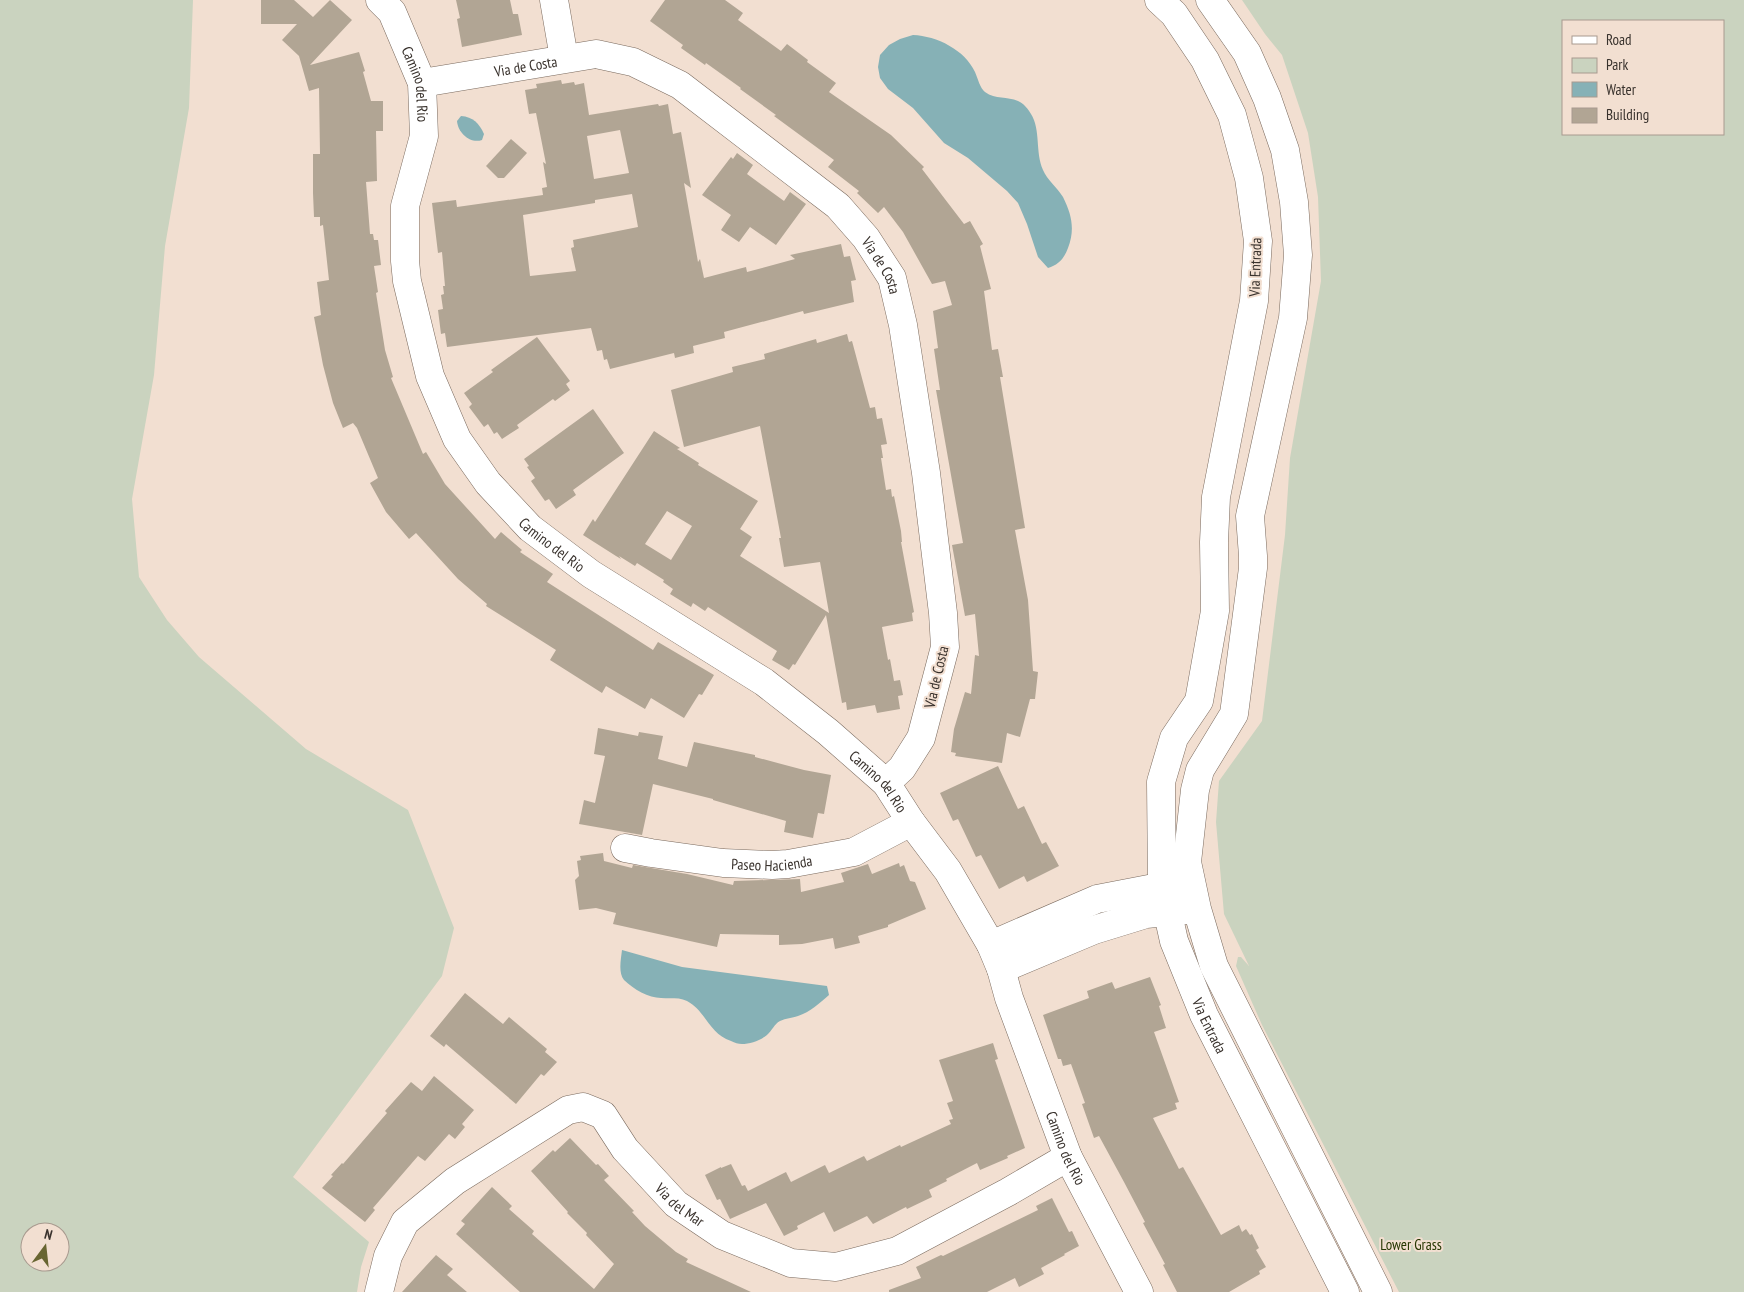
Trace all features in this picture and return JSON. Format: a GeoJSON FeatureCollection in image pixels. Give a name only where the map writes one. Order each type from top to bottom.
{"type":"FeatureCollection","features":[{"type":"Feature","properties":{"kind":"street","name":"Camino del Rio"},"geometry":{"type":"LineString","coordinates":[[380,0],[392,12],[422,83],[424,136],[406,206],[405,261],[407,281],[430,376],[457,439],[488,483],[530,528],[591,574],[764,682],[828,732],[886,783],[911,822],[948,871],[996,956],[1009,998],[1068,1156],[1139,1292]]}},
{"type":"Feature","properties":{"kind":"street"},"geometry":{"type":"LineString","coordinates":[[554,0],[564,58]]}},
{"type":"Feature","properties":{"kind":"street","name":"Via Entrada"},"geometry":{"type":"LineString","coordinates":[[1159,0],[1174,14],[1205,60],[1232,115],[1249,178],[1258,241],[1254,301],[1216,496],[1215,611],[1200,701],[1174,738],[1161,782],[1165,899],[1174,941],[1204,1015],[1345,1292]]}},
{"type":"Feature","properties":{"kind":"street","name":"Via Entrada"},"geometry":{"type":"LineString","coordinates":[[1210,0],[1247,53],[1267,98],[1284,150],[1294,202],[1298,255],[1293,318],[1250,516],[1253,556],[1234,714],[1200,770],[1195,790],[1187,862],[1197,909],[1214,966],[1378,1292]]}},
{"type":"Feature","properties":{"kind":"street","name":"Via de Costa"},"geometry":{"type":"LineString","coordinates":[[422,83],[596,54],[633,62],[680,84],[838,206],[866,238],[892,278],[903,325],[926,473],[943,613],[945,647],[921,738],[902,768],[886,783]]}},
{"type":"Feature","properties":{"kind":"street"},"geometry":{"type":"LineString","coordinates":[[1214,555],[1253,556]]}},
{"type":"Feature","properties":{"kind":"street"},"geometry":{"type":"LineString","coordinates":[[1174,738],[1209,754]]}},
{"type":"Feature","properties":{"kind":"street","name":"Paseo Hacienda"},"geometry":{"type":"LineString","coordinates":[[625,848],[651,854],[723,864],[772,866],[854,852],[911,822]]}},
{"type":"Feature","properties":{"kind":"street"},"geometry":{"type":"LineString","coordinates":[[1165,899],[1192,881]]}},
{"type":"Feature","properties":{"kind":"street"},"geometry":{"type":"LineString","coordinates":[[996,956],[1097,899],[1165,899],[1197,909]]}},
{"type":"Feature","properties":{"kind":"street","name":"Via del Mar"},"geometry":{"type":"LineString","coordinates":[[379,1292],[388,1256],[405,1222],[455,1181],[568,1110],[583,1107],[603,1115],[625,1149],[676,1204],[722,1235],[792,1263],[836,1267],[897,1251],[1008,1192],[1068,1156]]}},
{"type":"Feature","properties":{"kind":"green space"},"geometry":{"type":"Polygon","coordinates":[[[0,0],[193,0],[189,108],[165,246],[154,375],[132,499],[139,577],[167,620],[199,657],[306,749],[408,810],[454,928],[442,976],[293,1177],[369,1242],[361,1267],[357,1292],[0,1292],[0,0]]]}},
{"type":"Feature","properties":{"kind":"green space","name":"Lower Grass"},"geometry":{"type":"Polygon","coordinates":[[[1242,0],[1744,0],[1744,1292],[1399,1292],[1262,1025],[1236,966],[1238,957],[1241,957],[1249,966],[1224,914],[1216,822],[1219,781],[1262,721],[1285,535],[1290,458],[1321,281],[1318,197],[1308,133],[1282,55],[1242,0]]]}},
{"type":"Feature","properties":{"kind":"water"},"geometry":{"type":"Polygon","coordinates":[[[913,35],[941,41],[957,51],[970,64],[980,86],[985,92],[997,97],[1020,102],[1031,114],[1036,127],[1039,156],[1043,170],[1063,197],[1072,222],[1068,248],[1063,258],[1055,265],[1048,268],[1038,257],[1018,203],[1007,191],[968,158],[944,143],[913,108],[888,89],[880,78],[878,67],[880,55],[889,45],[913,35]]]}},
{"type":"Feature","properties":{"kind":"water"},"geometry":{"type":"Polygon","coordinates":[[[461,116],[472,119],[478,124],[484,134],[482,140],[469,139],[462,133],[457,121],[461,116]]]}},
{"type":"Feature","properties":{"kind":"water"},"geometry":{"type":"Polygon","coordinates":[[[622,950],[682,967],[827,986],[829,995],[807,1012],[778,1022],[762,1039],[738,1044],[724,1038],[712,1028],[699,1010],[687,1001],[651,996],[636,990],[622,977],[620,966],[622,950]]]}},
{"type":"Feature","properties":{"kind":"building"},"geometry":{"type":"Polygon","coordinates":[[[261,0],[294,0],[313,17],[330,0],[352,20],[310,65],[359,52],[371,101],[383,101],[383,131],[376,131],[377,181],[366,182],[370,234],[373,234],[374,240],[378,240],[381,265],[374,266],[378,292],[376,293],[385,350],[393,377],[391,378],[423,454],[426,452],[445,484],[495,539],[501,532],[522,550],[520,552],[553,574],[547,582],[653,650],[658,642],[714,675],[702,695],[699,694],[684,718],[651,698],[645,709],[606,686],[602,693],[550,660],[556,650],[486,606],[487,604],[458,579],[416,533],[409,539],[386,512],[370,483],[378,478],[357,428],[353,423],[343,428],[333,403],[323,365],[314,317],[321,315],[317,282],[329,280],[323,225],[320,226],[320,217],[314,217],[313,154],[320,154],[319,88],[309,91],[299,56],[282,40],[297,24],[261,24],[261,0]]]}},
{"type":"Feature","properties":{"kind":"building"},"geometry":{"type":"Polygon","coordinates":[[[456,0],[510,0],[513,14],[518,14],[522,35],[462,47],[457,19],[460,18],[456,0]]]}},
{"type":"Feature","properties":{"kind":"building"},"geometry":{"type":"Polygon","coordinates":[[[665,0],[725,0],[743,13],[738,20],[781,51],[787,44],[808,60],[807,62],[836,83],[829,92],[891,135],[924,167],[922,169],[964,224],[970,221],[983,244],[980,246],[991,289],[984,291],[992,350],[998,349],[1003,377],[1000,377],[1025,528],[1015,530],[1028,600],[1033,671],[1038,672],[1035,699],[1030,699],[1020,737],[1007,733],[1002,763],[955,756],[956,753],[951,752],[954,729],[965,692],[971,694],[975,655],[979,656],[975,614],[965,616],[952,545],[963,543],[936,390],[940,390],[934,349],[938,348],[933,311],[952,305],[945,281],[932,284],[903,232],[884,207],[878,213],[857,193],[859,191],[828,167],[834,160],[774,116],[776,115],[741,88],[681,48],[683,45],[650,21],[665,0]]]}},
{"type":"Feature","properties":{"kind":"building"},"geometry":{"type":"Polygon","coordinates":[[[561,80],[562,84],[574,82],[575,85],[584,83],[589,115],[668,104],[673,134],[681,132],[691,188],[684,183],[698,262],[700,259],[704,278],[746,267],[747,272],[795,259],[790,255],[841,244],[844,257],[850,256],[856,280],[851,281],[854,302],[804,314],[803,311],[724,332],[725,338],[693,346],[694,353],[675,358],[674,353],[610,369],[607,359],[604,360],[602,350],[597,351],[591,328],[447,347],[445,333],[441,334],[438,310],[443,309],[441,295],[444,294],[443,286],[445,286],[442,252],[438,253],[432,203],[456,200],[457,207],[543,195],[542,188],[547,187],[543,162],[546,164],[536,113],[529,114],[525,90],[537,88],[536,84],[561,80]],[[620,130],[587,136],[594,179],[629,173],[620,130]],[[632,194],[595,200],[595,203],[523,215],[530,276],[576,271],[571,248],[574,247],[573,240],[638,227],[632,194]]]}},
{"type":"Feature","properties":{"kind":"building"},"geometry":{"type":"Polygon","coordinates":[[[511,139],[527,153],[504,178],[498,178],[486,166],[511,139]]]}},
{"type":"Feature","properties":{"kind":"building"},"geometry":{"type":"Polygon","coordinates":[[[737,153],[753,165],[747,174],[784,201],[790,192],[806,204],[776,245],[750,227],[739,242],[721,230],[731,215],[702,195],[731,157],[733,159],[737,153]]]}},
{"type":"Feature","properties":{"kind":"building"},"geometry":{"type":"Polygon","coordinates":[[[847,334],[849,342],[852,341],[870,408],[875,407],[877,419],[882,418],[887,444],[881,445],[886,490],[891,489],[892,497],[894,496],[914,612],[912,613],[913,621],[882,627],[894,681],[900,680],[903,695],[898,696],[900,709],[877,713],[875,705],[847,710],[846,702],[842,703],[826,615],[795,665],[793,664],[789,670],[772,660],[777,651],[708,607],[705,611],[693,603],[691,607],[670,594],[673,589],[663,582],[664,580],[637,563],[635,566],[619,556],[621,559],[583,535],[593,519],[595,522],[654,431],[680,448],[677,449],[699,463],[698,465],[758,501],[740,529],[752,537],[740,556],[829,613],[820,562],[784,567],[779,538],[781,538],[760,426],[684,447],[671,390],[733,372],[732,367],[765,359],[764,354],[816,339],[817,343],[847,334]],[[667,511],[645,544],[671,560],[692,526],[667,511]]]}},
{"type":"Feature","properties":{"kind":"building"},"geometry":{"type":"Polygon","coordinates":[[[537,337],[570,381],[566,384],[570,390],[555,401],[553,399],[517,425],[519,428],[502,439],[497,432],[494,434],[488,424],[484,427],[469,407],[472,404],[464,393],[493,372],[491,370],[537,337]]]}},
{"type":"Feature","properties":{"kind":"building"},"geometry":{"type":"Polygon","coordinates":[[[593,409],[624,453],[573,490],[576,495],[556,509],[549,499],[545,501],[531,481],[535,478],[524,459],[593,409]]]}},
{"type":"Feature","properties":{"kind":"building"},"geometry":{"type":"Polygon","coordinates":[[[598,728],[638,736],[639,732],[663,736],[658,759],[687,767],[694,742],[755,755],[755,757],[804,770],[831,775],[824,814],[818,813],[813,838],[784,832],[786,821],[713,799],[653,784],[642,835],[579,824],[584,800],[595,803],[605,756],[594,754],[598,728]]]}},
{"type":"Feature","properties":{"kind":"building"},"geometry":{"type":"Polygon","coordinates":[[[998,766],[1018,809],[1024,806],[1042,844],[1046,842],[1059,866],[1027,882],[1024,876],[999,889],[981,855],[976,857],[958,819],[953,821],[940,793],[998,766]]]}},
{"type":"Feature","properties":{"kind":"building"},"geometry":{"type":"Polygon","coordinates":[[[603,853],[604,861],[632,868],[633,865],[687,874],[733,885],[734,881],[800,879],[801,892],[844,882],[841,873],[868,864],[872,874],[899,863],[900,867],[904,865],[910,881],[915,882],[926,909],[888,925],[888,927],[858,936],[860,943],[835,949],[833,938],[802,944],[779,945],[779,935],[720,934],[717,947],[613,924],[616,913],[596,908],[579,910],[575,880],[579,876],[577,861],[581,860],[580,856],[603,853]]]}},
{"type":"Feature","properties":{"kind":"building"},"geometry":{"type":"Polygon","coordinates":[[[1150,977],[1161,1005],[1159,1006],[1166,1028],[1154,1032],[1179,1102],[1175,1103],[1177,1109],[1153,1118],[1179,1169],[1183,1167],[1221,1235],[1239,1225],[1242,1232],[1246,1229],[1250,1235],[1252,1234],[1259,1248],[1256,1250],[1266,1267],[1259,1271],[1260,1274],[1229,1292],[1177,1292],[1163,1265],[1165,1264],[1143,1223],[1145,1222],[1124,1182],[1099,1136],[1094,1138],[1082,1104],[1085,1103],[1071,1064],[1063,1066],[1061,1059],[1058,1059],[1043,1015],[1089,998],[1087,991],[1112,982],[1115,989],[1150,977]]]}},
{"type":"Feature","properties":{"kind":"building"},"geometry":{"type":"Polygon","coordinates":[[[465,993],[503,1024],[509,1017],[547,1049],[545,1052],[557,1062],[544,1076],[541,1074],[516,1104],[446,1044],[444,1047],[430,1036],[465,993]]]}},
{"type":"Feature","properties":{"kind":"building"},"geometry":{"type":"Polygon","coordinates":[[[993,1043],[998,1059],[995,1060],[1025,1148],[1007,1156],[1008,1158],[980,1170],[977,1163],[929,1190],[932,1197],[907,1209],[906,1207],[873,1224],[867,1216],[834,1232],[824,1212],[797,1226],[798,1229],[784,1236],[766,1203],[730,1219],[720,1199],[717,1200],[705,1175],[721,1167],[731,1164],[742,1186],[745,1185],[748,1191],[786,1172],[791,1182],[825,1165],[829,1173],[864,1156],[867,1161],[951,1124],[949,1120],[953,1119],[947,1103],[953,1101],[939,1060],[993,1043]]]}},
{"type":"Feature","properties":{"kind":"building"},"geometry":{"type":"Polygon","coordinates":[[[434,1076],[474,1110],[462,1124],[465,1127],[455,1139],[449,1134],[425,1161],[418,1156],[373,1208],[375,1210],[365,1222],[322,1188],[333,1176],[331,1175],[343,1164],[387,1113],[385,1111],[411,1082],[422,1091],[434,1076]]]}},
{"type":"Feature","properties":{"kind":"building"},"geometry":{"type":"Polygon","coordinates":[[[570,1138],[609,1176],[604,1180],[634,1211],[632,1212],[645,1226],[676,1252],[688,1259],[686,1262],[751,1292],[520,1292],[456,1234],[465,1224],[461,1221],[492,1187],[512,1206],[509,1209],[534,1231],[532,1234],[594,1289],[614,1264],[586,1235],[587,1233],[531,1171],[553,1150],[555,1152],[570,1138]]]}},
{"type":"Feature","properties":{"kind":"building"},"geometry":{"type":"Polygon","coordinates":[[[1052,1198],[1069,1232],[1072,1231],[1079,1246],[1041,1268],[1044,1274],[1019,1287],[1015,1278],[987,1292],[889,1292],[889,1290],[921,1278],[916,1267],[1038,1210],[1036,1206],[1052,1198]]]}},
{"type":"Feature","properties":{"kind":"building"},"geometry":{"type":"Polygon","coordinates":[[[436,1255],[453,1269],[447,1275],[467,1292],[402,1292],[436,1255]]]}}]}
